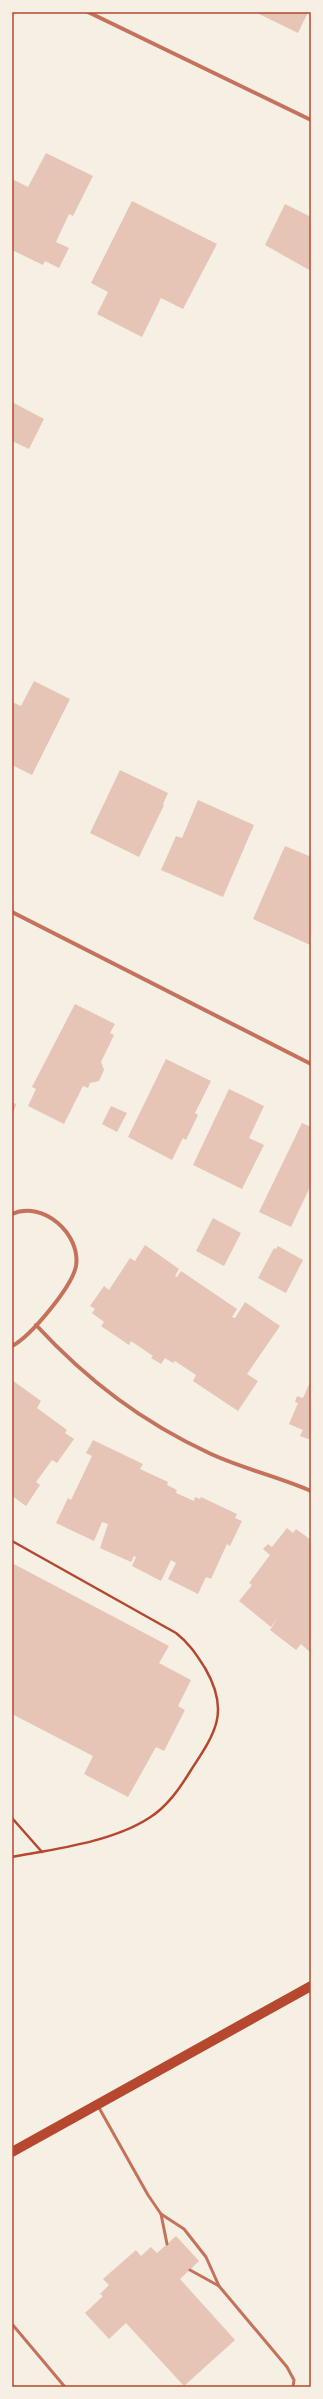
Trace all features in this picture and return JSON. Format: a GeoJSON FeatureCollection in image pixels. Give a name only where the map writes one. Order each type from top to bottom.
{"type":"FeatureCollection","features":[{"type":"Feature","properties":{"kind":"main road"},"geometry":{"type":"LineString","coordinates":[[12,2152],[98,2106],[311,1986]]}},
{"type":"Feature","properties":{"kind":"street"},"geometry":{"type":"LineString","coordinates":[[88,12],[311,120]]}},
{"type":"Feature","properties":{"kind":"street"},"geometry":{"type":"LineString","coordinates":[[12,912],[311,1064]]}},
{"type":"Feature","properties":{"kind":"street"},"geometry":{"type":"LineString","coordinates":[[12,1214],[32,1212],[48,1216],[61,1225],[70,1237],[75,1250],[76,1265],[72,1280],[24,1340],[12,1346]]}},
{"type":"Feature","properties":{"kind":"street"},"geometry":{"type":"LineString","coordinates":[[36,1325],[69,1361],[100,1387],[137,1413],[212,1455],[311,1491]]}},
{"type":"Feature","properties":{"kind":"lane"},"geometry":{"type":"LineString","coordinates":[[98,2106],[148,2195],[161,2214],[184,2229],[206,2257],[219,2286],[287,2367],[294,2380],[293,2387]]}},
{"type":"Feature","properties":{"kind":"lane"},"geometry":{"type":"LineString","coordinates":[[161,2214],[167,2244]]}},
{"type":"Feature","properties":{"kind":"lane"},"geometry":{"type":"LineString","coordinates":[[190,2270],[219,2286]]}},
{"type":"Feature","properties":{"kind":"lane"},"geometry":{"type":"LineString","coordinates":[[12,2324],[64,2387]]}},
{"type":"Feature","properties":{"kind":"path"},"geometry":{"type":"LineString","coordinates":[[12,1541],[176,1633],[194,1650],[212,1680],[220,1708],[217,1723],[205,1749],[169,1801],[150,1818],[130,1829],[107,1836],[42,1852],[12,1857]]}},
{"type":"Feature","properties":{"kind":"path"},"geometry":{"type":"LineString","coordinates":[[12,1818],[42,1852]]}},
{"type":"Feature","properties":{"kind":"building"},"geometry":{"type":"Polygon","coordinates":[[[255,12],[308,12],[298,33],[255,12]]]}},
{"type":"Feature","properties":{"kind":"building"},"geometry":{"type":"Polygon","coordinates":[[[46,153],[93,176],[73,216],[69,214],[56,242],[69,248],[59,268],[45,261],[43,265],[12,250],[12,179],[28,187],[46,153]]]}},
{"type":"Feature","properties":{"kind":"building"},"geometry":{"type":"Polygon","coordinates":[[[132,201],[217,244],[183,309],[161,298],[142,337],[97,314],[108,292],[91,283],[132,201]]]}},
{"type":"Feature","properties":{"kind":"building"},"geometry":{"type":"Polygon","coordinates":[[[285,204],[311,217],[311,271],[265,245],[285,204]]]}},
{"type":"Feature","properties":{"kind":"building"},"geometry":{"type":"Polygon","coordinates":[[[12,402],[44,419],[29,449],[12,441],[12,402]]]}},
{"type":"Feature","properties":{"kind":"building"},"geometry":{"type":"Polygon","coordinates":[[[34,681],[70,699],[32,775],[12,765],[12,702],[21,706],[34,681]]]}},
{"type":"Feature","properties":{"kind":"building"},"geometry":{"type":"Polygon","coordinates":[[[120,770],[168,793],[163,804],[164,805],[139,857],[90,833],[120,770]]]}},
{"type":"Feature","properties":{"kind":"building"},"geometry":{"type":"Polygon","coordinates":[[[198,800],[254,825],[223,897],[161,870],[176,836],[182,838],[198,800]]]}},
{"type":"Feature","properties":{"kind":"building"},"geometry":{"type":"Polygon","coordinates":[[[285,846],[309,856],[311,851],[310,945],[253,919],[285,846]]]}},
{"type":"Feature","properties":{"kind":"building"},"geometry":{"type":"Polygon","coordinates":[[[75,1004],[115,1024],[110,1033],[114,1035],[101,1062],[104,1070],[99,1081],[90,1083],[88,1088],[83,1086],[64,1124],[28,1106],[36,1089],[32,1087],[75,1004]]]}},
{"type":"Feature","properties":{"kind":"building"},"geometry":{"type":"Polygon","coordinates":[[[166,1059],[211,1081],[195,1113],[198,1115],[186,1140],[183,1138],[172,1160],[128,1137],[166,1059]]]}},
{"type":"Feature","properties":{"kind":"building"},"geometry":{"type":"Polygon","coordinates":[[[229,1089],[264,1106],[249,1138],[264,1145],[242,1189],[193,1165],[229,1089]]]}},
{"type":"Feature","properties":{"kind":"building"},"geometry":{"type":"Polygon","coordinates":[[[12,1102],[16,1104],[12,1118],[12,1102]]]}},
{"type":"Feature","properties":{"kind":"building"},"geometry":{"type":"Polygon","coordinates":[[[111,1106],[127,1113],[117,1132],[102,1124],[111,1106]]]}},
{"type":"Feature","properties":{"kind":"building"},"geometry":{"type":"Polygon","coordinates":[[[302,1123],[311,1127],[311,1185],[291,1227],[259,1212],[302,1123]]]}},
{"type":"Feature","properties":{"kind":"building"},"geometry":{"type":"Polygon","coordinates":[[[213,1218],[241,1233],[224,1266],[196,1251],[213,1218]]]}},
{"type":"Feature","properties":{"kind":"building"},"geometry":{"type":"Polygon","coordinates":[[[145,1245],[179,1269],[175,1276],[177,1277],[181,1271],[237,1309],[232,1317],[235,1318],[245,1302],[280,1326],[247,1374],[258,1381],[238,1411],[193,1381],[196,1375],[175,1361],[173,1363],[165,1358],[161,1364],[151,1358],[153,1356],[131,1341],[129,1345],[101,1326],[104,1322],[92,1313],[95,1309],[90,1306],[104,1286],[109,1290],[130,1258],[135,1261],[145,1245]]]}},
{"type":"Feature","properties":{"kind":"building"},"geometry":{"type":"Polygon","coordinates":[[[278,1246],[303,1260],[286,1293],[258,1278],[274,1248],[276,1249],[278,1246]]]}},
{"type":"Feature","properties":{"kind":"building"},"geometry":{"type":"Polygon","coordinates":[[[12,1380],[41,1401],[37,1408],[67,1430],[65,1433],[74,1439],[57,1463],[52,1460],[36,1482],[40,1485],[26,1506],[12,1496],[12,1380]]]}},
{"type":"Feature","properties":{"kind":"building"},"geometry":{"type":"Polygon","coordinates":[[[311,1380],[311,1440],[300,1436],[303,1430],[289,1424],[298,1403],[295,1402],[297,1396],[303,1398],[311,1380]]]}},
{"type":"Feature","properties":{"kind":"building"},"geometry":{"type":"Polygon","coordinates":[[[93,1440],[143,1464],[140,1469],[168,1482],[167,1485],[177,1490],[176,1493],[194,1501],[195,1497],[200,1499],[201,1497],[237,1514],[235,1518],[242,1521],[230,1546],[227,1544],[211,1579],[206,1577],[198,1594],[168,1579],[176,1563],[171,1560],[161,1581],[132,1566],[136,1557],[134,1556],[131,1562],[100,1548],[108,1524],[102,1522],[94,1541],[56,1523],[68,1498],[71,1500],[92,1456],[86,1453],[93,1440]]]}},
{"type":"Feature","properties":{"kind":"building"},"geometry":{"type":"Polygon","coordinates":[[[287,1528],[293,1533],[296,1529],[311,1540],[311,1653],[301,1644],[296,1650],[270,1630],[278,1617],[271,1627],[239,1601],[252,1585],[249,1583],[270,1555],[263,1549],[268,1544],[272,1547],[287,1528]]]}},
{"type":"Feature","properties":{"kind":"building"},"geometry":{"type":"Polygon","coordinates":[[[12,1563],[169,1646],[159,1663],[191,1680],[178,1706],[185,1710],[164,1751],[156,1747],[128,1797],[84,1774],[93,1756],[12,1714],[12,1563]]]}},
{"type":"Feature","properties":{"kind":"building"},"geometry":{"type":"Polygon","coordinates":[[[176,2236],[199,2261],[180,2279],[235,2340],[184,2386],[126,2323],[109,2339],[85,2313],[103,2296],[100,2294],[109,2285],[103,2279],[136,2250],[141,2256],[151,2247],[157,2253],[176,2236]]]}}]}
